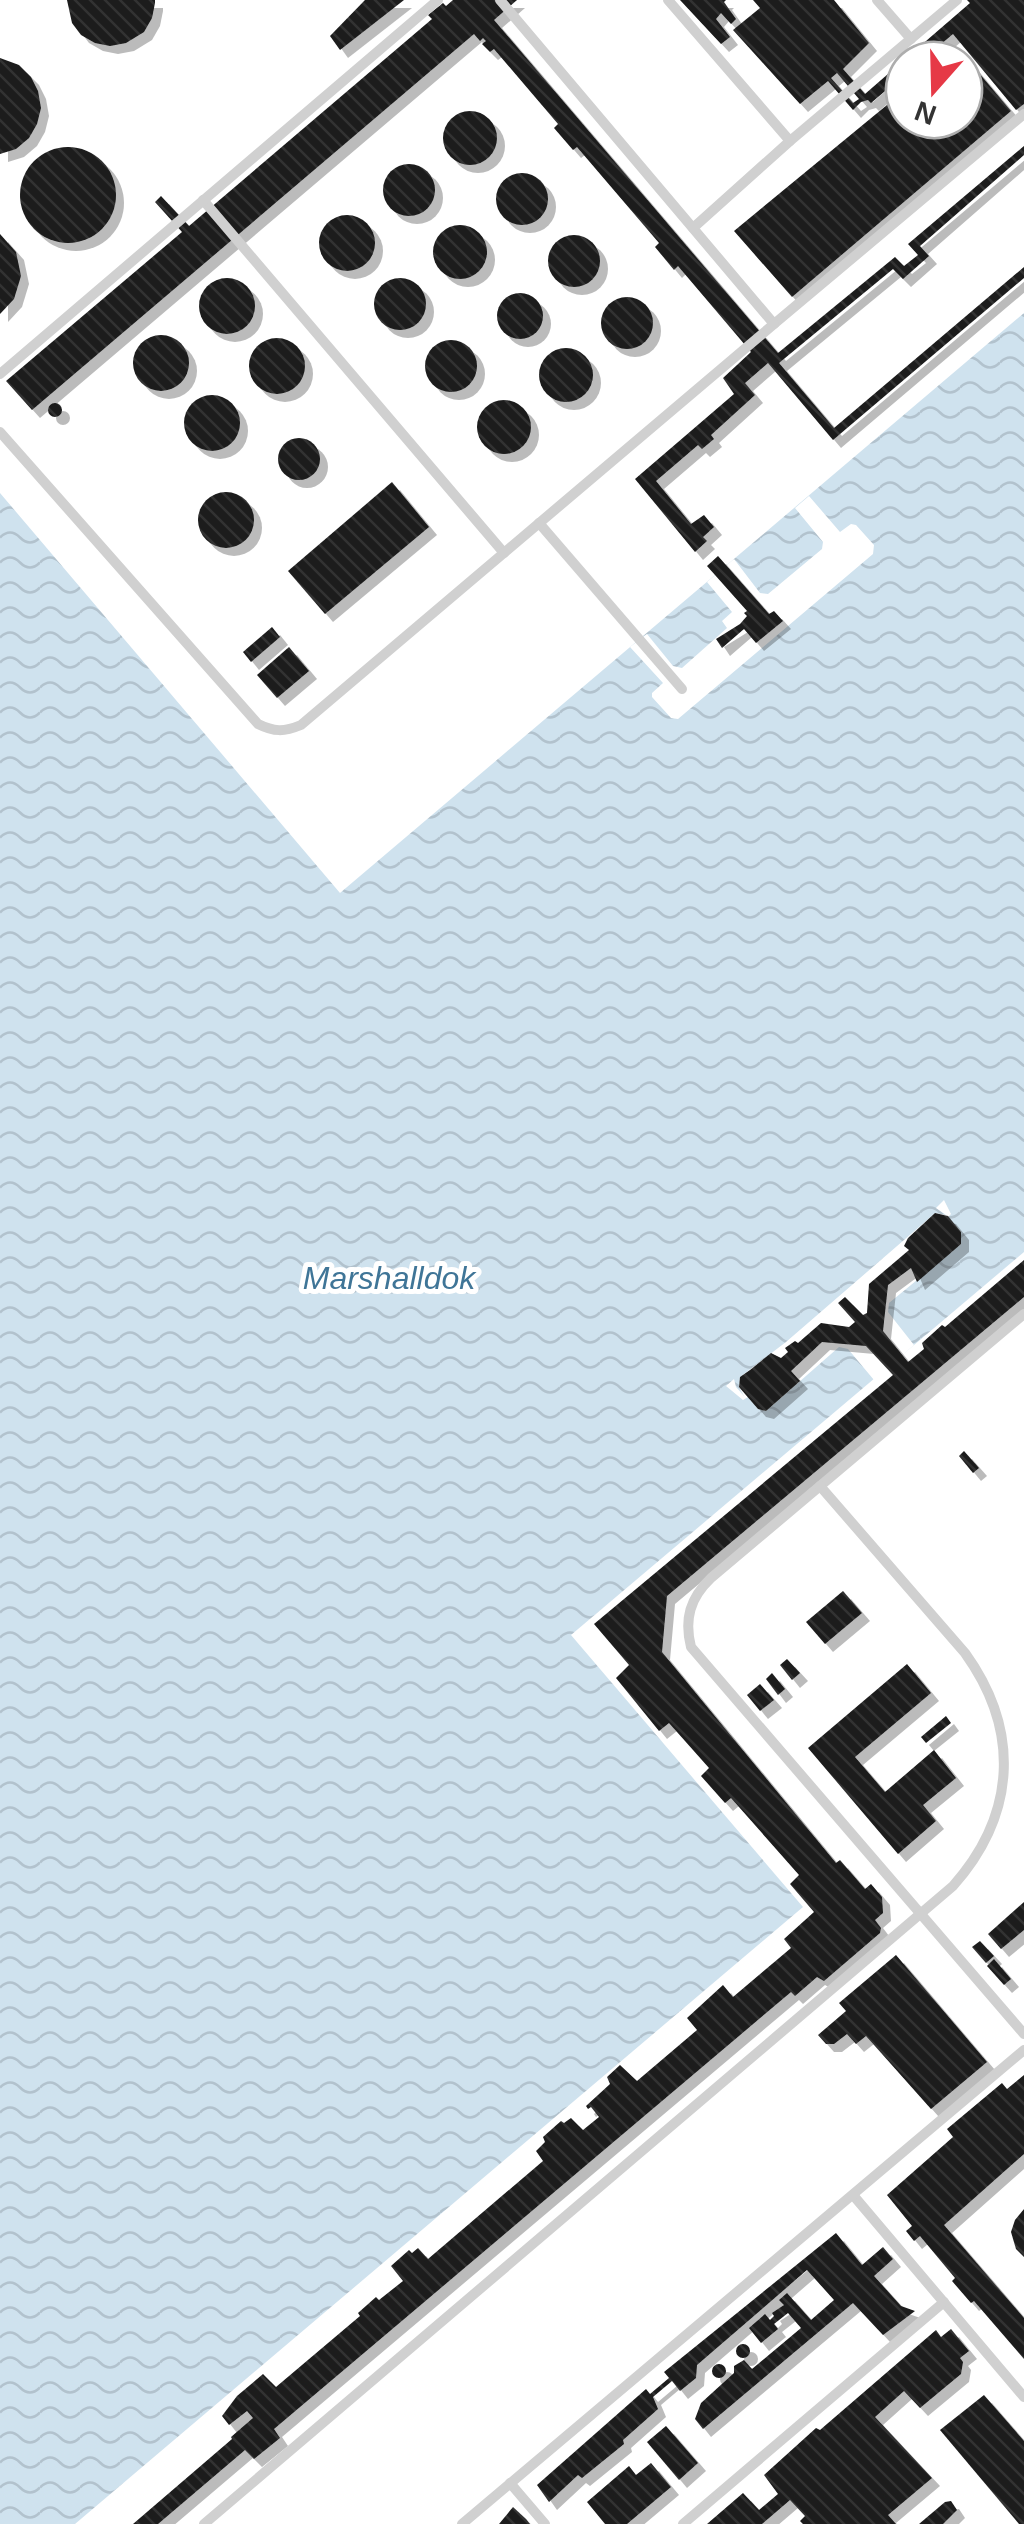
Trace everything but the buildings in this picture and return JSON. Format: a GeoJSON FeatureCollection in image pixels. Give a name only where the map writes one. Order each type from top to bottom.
{"type":"FeatureCollection","features":[{"type":"Feature","properties":{"kind":"lane"},"geometry":{"type":"LineString","coordinates":[[0,374],[438,0]]}},
{"type":"Feature","properties":{"kind":"lane"},"geometry":{"type":"LineString","coordinates":[[500,0],[774,324]]}},
{"type":"Feature","properties":{"kind":"lane"},"geometry":{"type":"LineString","coordinates":[[668,0],[790,141]]}},
{"type":"Feature","properties":{"kind":"lane"},"geometry":{"type":"LineString","coordinates":[[878,0],[911,39]]}},
{"type":"Feature","properties":{"kind":"lane"},"geometry":{"type":"LineString","coordinates":[[693,228],[957,0]]}},
{"type":"Feature","properties":{"kind":"lane"},"geometry":{"type":"LineString","coordinates":[[0,432],[258,724],[286,731],[301,725],[1024,114]]}},
{"type":"Feature","properties":{"kind":"lane"},"geometry":{"type":"LineString","coordinates":[[203,200],[504,553]]}},
{"type":"Feature","properties":{"kind":"lane"},"geometry":{"type":"LineString","coordinates":[[538,523],[682,689]]}},
{"type":"Feature","properties":{"kind":"lane"},"geometry":{"type":"LineString","coordinates":[[1024,1314],[698,1591],[686,1628],[691,1647],[1024,2034]]}},
{"type":"Feature","properties":{"kind":"lane"},"geometry":{"type":"LineString","coordinates":[[204,2524],[953,1886],[974,1862],[991,1833],[1004,1777],[995,1706],[982,1677],[965,1654],[820,1486]]}},
{"type":"Feature","properties":{"kind":"lane"},"geometry":{"type":"LineString","coordinates":[[462,2524],[1024,2050]]}},
{"type":"Feature","properties":{"kind":"lane"},"geometry":{"type":"LineString","coordinates":[[853,2195],[1024,2397]]}},
{"type":"Feature","properties":{"kind":"lane"},"geometry":{"type":"LineString","coordinates":[[684,2524],[944,2302]]}},
{"type":"Feature","properties":{"kind":"lane"},"geometry":{"type":"LineString","coordinates":[[510,2483],[545,2524]]}},
{"type":"Feature","properties":{"kind":"water","name":"Marshalldok"},"geometry":{"type":"Polygon","coordinates":[[[1024,313],[1024,1252],[571,1635],[803,1907],[75,2524],[0,2524],[0,493],[340,893],[1024,313]]]}},
{"type":"Feature","properties":{"kind":"pier"},"geometry":{"type":"Polygon","coordinates":[[[809,496],[840,532],[856,525],[874,545],[873,554],[678,719],[671,718],[652,697],[663,683],[630,647],[647,634],[673,666],[682,668],[727,628],[722,621],[732,612],[707,582],[734,559],[760,593],[768,594],[822,549],[823,542],[795,508],[809,496]]]}},
{"type":"Feature","properties":{"kind":"pier"},"geometry":{"type":"Polygon","coordinates":[[[944,1200],[951,1214],[948,1217],[961,1232],[961,1244],[889,1303],[888,1312],[914,1345],[874,1380],[848,1349],[839,1347],[766,1411],[726,1386],[734,1379],[744,1396],[739,1387],[740,1377],[935,1213],[946,1215],[936,1208],[944,1200]]]}}]}
